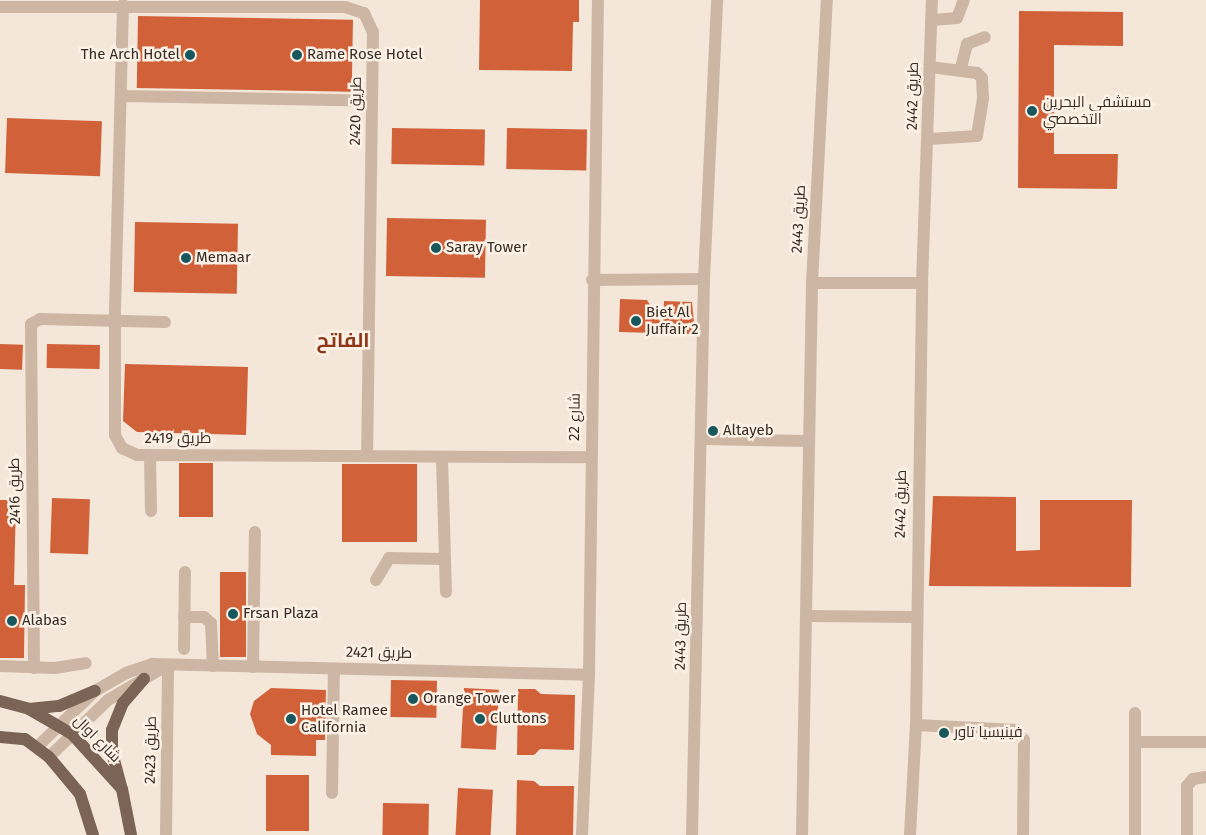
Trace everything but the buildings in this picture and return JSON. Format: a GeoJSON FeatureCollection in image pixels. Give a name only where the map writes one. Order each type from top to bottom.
{"type":"FeatureCollection","features":[{"type":"Feature","properties":{"kind":"main road"},"geometry":{"type":"LineString","coordinates":[[131,835],[122,789],[112,753],[112,730],[123,703],[144,680]]}},
{"type":"Feature","properties":{"kind":"main road"},"geometry":{"type":"LineString","coordinates":[[29,709],[59,706],[96,691]]}},
{"type":"Feature","properties":{"kind":"main road","name":"شارع اوال"},"geometry":{"type":"LineString","coordinates":[[0,701],[29,709],[67,730],[122,789]]}},
{"type":"Feature","properties":{"kind":"main road"},"geometry":{"type":"LineString","coordinates":[[0,737],[25,739],[49,757],[80,794],[94,835]]}},
{"type":"Feature","properties":{"kind":"street","name":"شارع 22"},"geometry":{"type":"LineString","coordinates":[[582,835],[588,675],[592,280],[598,0]]}},
{"type":"Feature","properties":{"kind":"street","name":"طريق 2443"},"geometry":{"type":"LineString","coordinates":[[692,835],[704,279],[717,0]]}},
{"type":"Feature","properties":{"kind":"street","name":"طريق 2443"},"geometry":{"type":"LineString","coordinates":[[802,835],[812,284],[827,0]]}},
{"type":"Feature","properties":{"kind":"street","name":"طريق 2442"},"geometry":{"type":"LineString","coordinates":[[910,835],[916,725],[915,617],[922,283],[929,139],[932,0]]}},
{"type":"Feature","properties":{"kind":"street"},"geometry":{"type":"LineString","coordinates":[[933,20],[957,18],[964,0]]}},
{"type":"Feature","properties":{"kind":"street","name":"طريق 2420"},"geometry":{"type":"LineString","coordinates":[[0,6],[229,3],[345,6],[364,12],[373,32],[367,456]]}},
{"type":"Feature","properties":{"kind":"street","name":"طريق 2419"},"geometry":{"type":"LineString","coordinates":[[123,5],[115,321],[115,435],[122,448],[137,455],[354,459],[367,456],[402,459],[590,457]]}},
{"type":"Feature","properties":{"kind":"street"},"geometry":{"type":"LineString","coordinates":[[961,68],[967,44],[985,36]]}},
{"type":"Feature","properties":{"kind":"street"},"geometry":{"type":"LineString","coordinates":[[929,139],[969,139],[980,132],[982,78],[961,68],[930,67]]}},
{"type":"Feature","properties":{"kind":"street"},"geometry":{"type":"LineString","coordinates":[[122,96],[372,101]]}},
{"type":"Feature","properties":{"kind":"street"},"geometry":{"type":"LineString","coordinates":[[592,280],[704,279]]}},
{"type":"Feature","properties":{"kind":"street"},"geometry":{"type":"LineString","coordinates":[[812,284],[922,283]]}},
{"type":"Feature","properties":{"kind":"street","name":"طريق 2416"},"geometry":{"type":"LineString","coordinates":[[34,668],[30,328],[40,319],[115,321]]}},
{"type":"Feature","properties":{"kind":"street"},"geometry":{"type":"LineString","coordinates":[[115,321],[165,322]]}},
{"type":"Feature","properties":{"kind":"street"},"geometry":{"type":"LineString","coordinates":[[702,438],[810,441]]}},
{"type":"Feature","properties":{"kind":"street"},"geometry":{"type":"LineString","coordinates":[[150,455],[151,512]]}},
{"type":"Feature","properties":{"kind":"street"},"geometry":{"type":"LineString","coordinates":[[442,458],[446,592]]}},
{"type":"Feature","properties":{"kind":"street"},"geometry":{"type":"LineString","coordinates":[[253,667],[255,532]]}},
{"type":"Feature","properties":{"kind":"street"},"geometry":{"type":"LineString","coordinates":[[376,580],[389,558],[445,559]]}},
{"type":"Feature","properties":{"kind":"street"},"geometry":{"type":"LineString","coordinates":[[184,649],[185,572]]}},
{"type":"Feature","properties":{"kind":"street"},"geometry":{"type":"LineString","coordinates":[[807,616],[915,617]]}},
{"type":"Feature","properties":{"kind":"street"},"geometry":{"type":"LineString","coordinates":[[184,617],[209,620],[213,666]]}},
{"type":"Feature","properties":{"kind":"street"},"geometry":{"type":"LineString","coordinates":[[0,666],[34,668],[86,662]]}},
{"type":"Feature","properties":{"kind":"street","name":"طريق 2421"},"geometry":{"type":"LineString","coordinates":[[49,757],[96,691],[137,668],[168,665],[334,668],[394,675],[432,676],[588,675]]}},
{"type":"Feature","properties":{"kind":"street","name":"طريق 2421"},"geometry":{"type":"LineString","coordinates":[[37,747],[67,730],[108,700],[168,665]]}},
{"type":"Feature","properties":{"kind":"street","name":"طريق 2423"},"geometry":{"type":"LineString","coordinates":[[166,835],[168,665]]}},
{"type":"Feature","properties":{"kind":"street"},"geometry":{"type":"LineString","coordinates":[[332,792],[334,668]]}},
{"type":"Feature","properties":{"kind":"street"},"geometry":{"type":"LineString","coordinates":[[1135,713],[1135,835]]}},
{"type":"Feature","properties":{"kind":"street"},"geometry":{"type":"LineString","coordinates":[[916,725],[1017,730],[1024,740],[1023,835]]}},
{"type":"Feature","properties":{"kind":"street"},"geometry":{"type":"LineString","coordinates":[[1135,742],[1206,742]]}},
{"type":"Feature","properties":{"kind":"street"},"geometry":{"type":"LineString","coordinates":[[1187,835],[1187,786],[1193,779],[1206,777]]}},
{"type":"Feature","properties":{"kind":"place","name":"The Arch Hotel"},"geometry":{"type":"Point","coordinates":[190,55]}},
{"type":"Feature","properties":{"kind":"place","name":"Rame Rose Hotel"},"geometry":{"type":"Point","coordinates":[297,55]}},
{"type":"Feature","properties":{"kind":"place","name":"مستشفى البحرين التخصصي"},"geometry":{"type":"Point","coordinates":[1032,111]}},
{"type":"Feature","properties":{"kind":"place","name":"Saray Tower"},"geometry":{"type":"Point","coordinates":[436,248]}},
{"type":"Feature","properties":{"kind":"place","name":"Memaar"},"geometry":{"type":"Point","coordinates":[186,258]}},
{"type":"Feature","properties":{"kind":"place","name":"Biet Al Juffair 2"},"geometry":{"type":"Point","coordinates":[636,321]}},
{"type":"Feature","properties":{"kind":"place","name":"Altayeb"},"geometry":{"type":"Point","coordinates":[713,431]}},
{"type":"Feature","properties":{"kind":"place","name":"Frsan Plaza"},"geometry":{"type":"Point","coordinates":[233,614]}},
{"type":"Feature","properties":{"kind":"place","name":"Alabas"},"geometry":{"type":"Point","coordinates":[12,621]}},
{"type":"Feature","properties":{"kind":"place","name":"Orange Tower"},"geometry":{"type":"Point","coordinates":[413,699]}},
{"type":"Feature","properties":{"kind":"place","name":"Hotel Ramee California"},"geometry":{"type":"Point","coordinates":[291,719]}},
{"type":"Feature","properties":{"kind":"place","name":"Cluttons"},"geometry":{"type":"Point","coordinates":[480,719]}},
{"type":"Feature","properties":{"kind":"place","name":"فينيسيا تاور"},"geometry":{"type":"Point","coordinates":[944,733]}},
{"type":"Feature","properties":{"kind":"district","name":"الفاتح"},"geometry":{"type":"Point","coordinates":[343,340]}}]}
